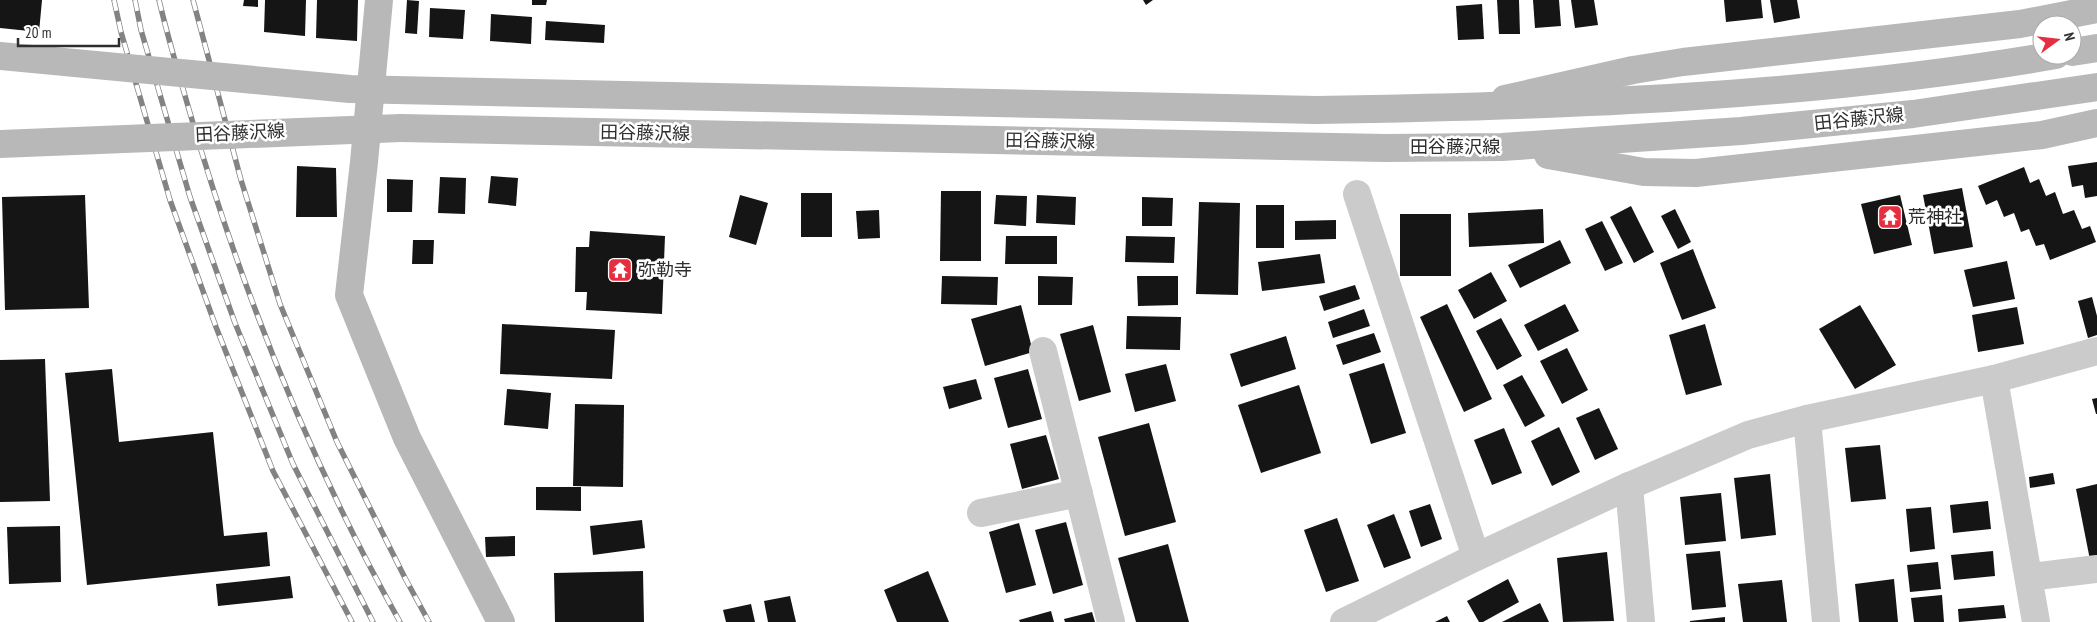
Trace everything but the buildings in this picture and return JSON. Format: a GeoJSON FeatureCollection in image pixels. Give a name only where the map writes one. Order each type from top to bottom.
{"type":"FeatureCollection","features":[{"type":"Feature","properties":{"kind":"main road"},"geometry":{"type":"LineString","coordinates":[[378,0],[364,162],[349,296],[407,438],[501,622]]}},
{"type":"Feature","properties":{"kind":"main road"},"geometry":{"type":"LineString","coordinates":[[1465,108],[1632,70],[1683,62],[2020,24],[2097,9]]}},
{"type":"Feature","properties":{"kind":"main road"},"geometry":{"type":"LineString","coordinates":[[2082,50],[2097,48]]}},
{"type":"Feature","properties":{"kind":"main road","name":"田谷藤沢線"},"geometry":{"type":"LineString","coordinates":[[0,56],[350,89],[1306,110],[1465,108],[1695,97],[1848,83],[2032,59]]}},
{"type":"Feature","properties":{"kind":"main road","name":"田谷藤沢線"},"geometry":{"type":"LineString","coordinates":[[0,144],[401,128],[1375,148],[1502,147],[1740,131],[1903,114],[2097,88]]}},
{"type":"Feature","properties":{"kind":"main road"},"geometry":{"type":"LineString","coordinates":[[1502,147],[1644,172],[1696,173],[2042,135],[2097,124]]}},
{"type":"Feature","properties":{"kind":"street"},"geometry":{"type":"LineString","coordinates":[[1357,194],[1476,556]]}},
{"type":"Feature","properties":{"kind":"street"},"geometry":{"type":"LineString","coordinates":[[1043,351],[1111,622]]}},
{"type":"Feature","properties":{"kind":"street"},"geometry":{"type":"LineString","coordinates":[[1344,622],[1476,556],[1629,486],[1748,435],[1807,419],[1994,379],[2097,351]]}},
{"type":"Feature","properties":{"kind":"street"},"geometry":{"type":"LineString","coordinates":[[1994,379],[2030,577],[2036,622]]}},
{"type":"Feature","properties":{"kind":"street"},"geometry":{"type":"LineString","coordinates":[[1807,419],[1826,622]]}},
{"type":"Feature","properties":{"kind":"street"},"geometry":{"type":"LineString","coordinates":[[1629,486],[1640,622]]}},
{"type":"Feature","properties":{"kind":"street"},"geometry":{"type":"LineString","coordinates":[[981,513],[1079,492]]}},
{"type":"Feature","properties":{"kind":"street"},"geometry":{"type":"LineString","coordinates":[[2030,577],[2097,569]]}},
{"type":"Feature","properties":{"kind":"railway"},"geometry":{"type":"LineString","coordinates":[[114,0],[121,32],[170,200],[216,327],[273,471],[352,622]]}},
{"type":"Feature","properties":{"kind":"railway"},"geometry":{"type":"LineString","coordinates":[[135,0],[141,30],[190,197],[235,323],[293,464],[373,622]]}},
{"type":"Feature","properties":{"kind":"railway"},"geometry":{"type":"LineString","coordinates":[[159,0],[210,179],[255,309],[280,374],[336,500],[400,622]]}},
{"type":"Feature","properties":{"kind":"railway"},"geometry":{"type":"LineString","coordinates":[[193,0],[241,180],[280,304],[337,442],[429,622]]}},
{"type":"Feature","properties":{"kind":"place","name":"荒神社"},"geometry":{"type":"Point","coordinates":[1890,217]}},
{"type":"Feature","properties":{"kind":"place","name":"弥勒寺"},"geometry":{"type":"Point","coordinates":[620,270]}}]}
